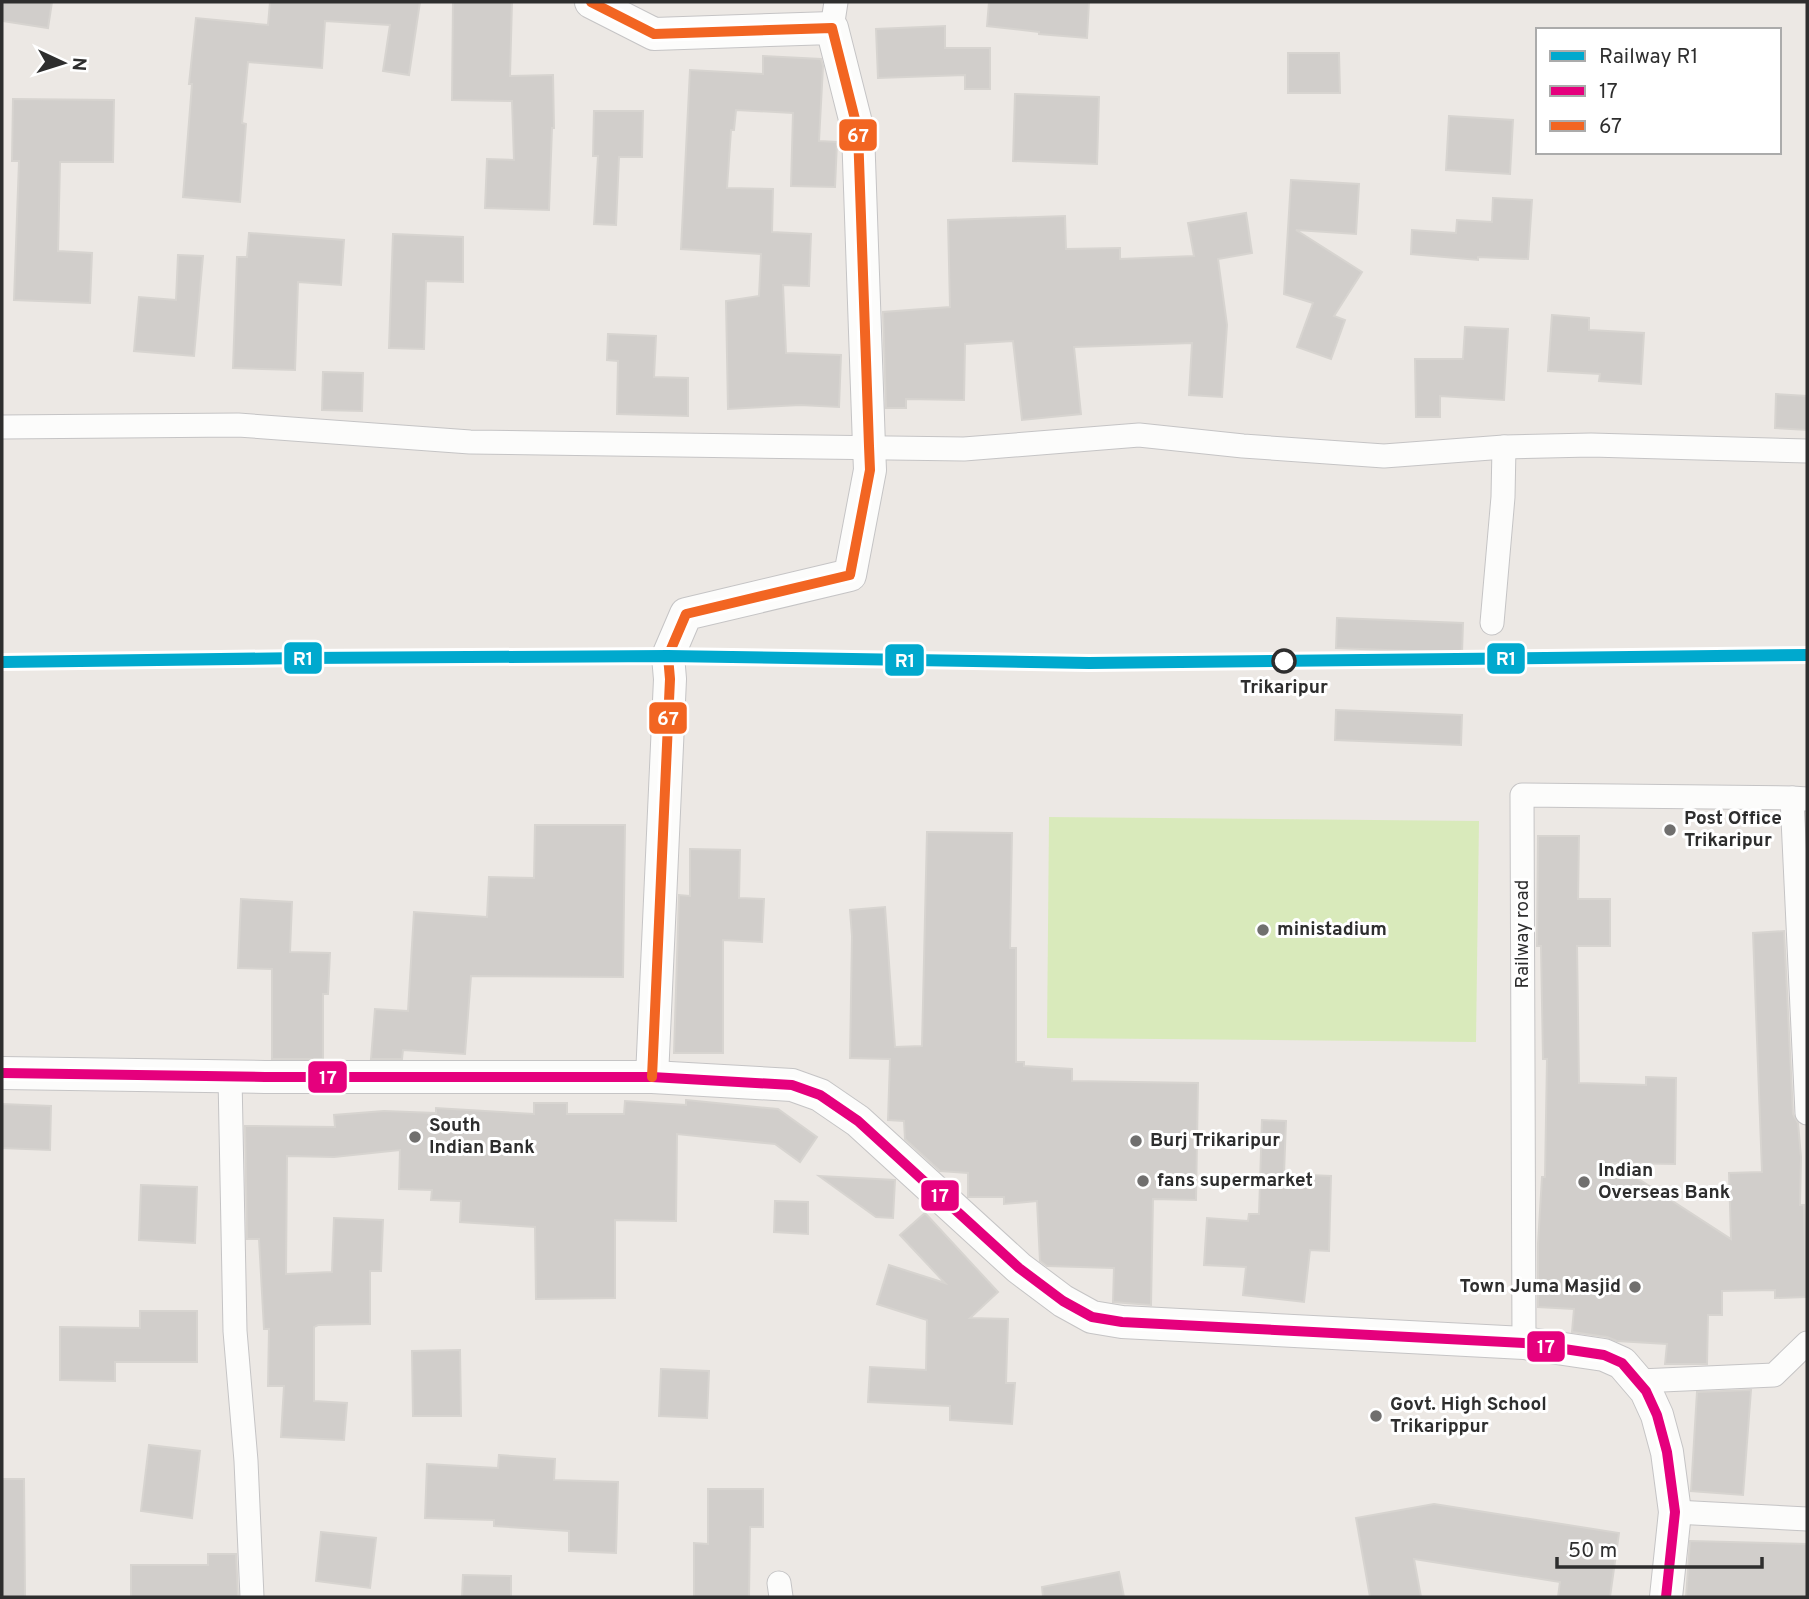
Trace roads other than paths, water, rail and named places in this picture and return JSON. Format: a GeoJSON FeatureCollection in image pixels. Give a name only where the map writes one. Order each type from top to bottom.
{"type":"FeatureCollection","features":[{"type":"Feature","properties":{"kind":"main road"},"geometry":{"type":"LineString","coordinates":[[592,2],[654,34],[834,15],[858,131],[870,470],[850,575],[686,614],[668,656],[670,679],[652,1077]]}},
{"type":"Feature","properties":{"kind":"main road"},"geometry":{"type":"LineString","coordinates":[[2,1073],[652,1077],[792,1086],[820,1095],[858,1121],[1019,1268],[1063,1301],[1092,1317],[1122,1322],[1524,1343],[1604,1355],[1622,1363],[1640,1381],[1657,1415],[1667,1452],[1675,1512],[1666,1597]]}},
{"type":"Feature","properties":{"kind":"street"},"geometry":{"type":"LineString","coordinates":[[2,427],[238,425],[470,442],[964,449],[1139,435],[1384,456],[1504,447],[1604,445],[1807,451]]}},
{"type":"Feature","properties":{"kind":"street"},"geometry":{"type":"LineString","coordinates":[[1492,623],[1503,497],[1504,447]]}},
{"type":"Feature","properties":{"kind":"street","name":"Railway road"},"geometry":{"type":"LineString","coordinates":[[1524,1343],[1522,795],[1800,798]]}},
{"type":"Feature","properties":{"kind":"street"},"geometry":{"type":"LineString","coordinates":[[1800,798],[1807,1113]]}},
{"type":"Feature","properties":{"kind":"street"},"geometry":{"type":"LineString","coordinates":[[230,1076],[235,1332],[246,1461],[252,1597]]}},
{"type":"Feature","properties":{"kind":"street"},"geometry":{"type":"LineString","coordinates":[[1640,1381],[1774,1375],[1807,1343]]}},
{"type":"Feature","properties":{"kind":"street"},"geometry":{"type":"LineString","coordinates":[[1675,1512],[1807,1519]]}},
{"type":"Feature","properties":{"kind":"rail line","name":"R1"},"geometry":{"type":"LineString","coordinates":[[2,662],[668,656],[1089,663],[1807,655]]}},
{"type":"Feature","properties":{"kind":"place","name":"Trikaripur"},"geometry":{"type":"Point","coordinates":[1284,661]}},
{"type":"Feature","properties":{"kind":"place","name":"Post Office Trikaripur"},"geometry":{"type":"Point","coordinates":[1670,830]}},
{"type":"Feature","properties":{"kind":"place","name":"ministadium"},"geometry":{"type":"Point","coordinates":[1263,930]}},
{"type":"Feature","properties":{"kind":"place","name":"South Indian Bank"},"geometry":{"type":"Point","coordinates":[415,1137]}},
{"type":"Feature","properties":{"kind":"place","name":"Burj Trikaripur"},"geometry":{"type":"Point","coordinates":[1136,1141]}},
{"type":"Feature","properties":{"kind":"place","name":"fans supermarket"},"geometry":{"type":"Point","coordinates":[1143,1181]}},
{"type":"Feature","properties":{"kind":"place","name":"Indian Overseas Bank"},"geometry":{"type":"Point","coordinates":[1584,1182]}},
{"type":"Feature","properties":{"kind":"place","name":"Town Juma Masjid"},"geometry":{"type":"Point","coordinates":[1635,1287]}},
{"type":"Feature","properties":{"kind":"place","name":"Govt. High School Trikarippur"},"geometry":{"type":"Point","coordinates":[1376,1416]}}]}
